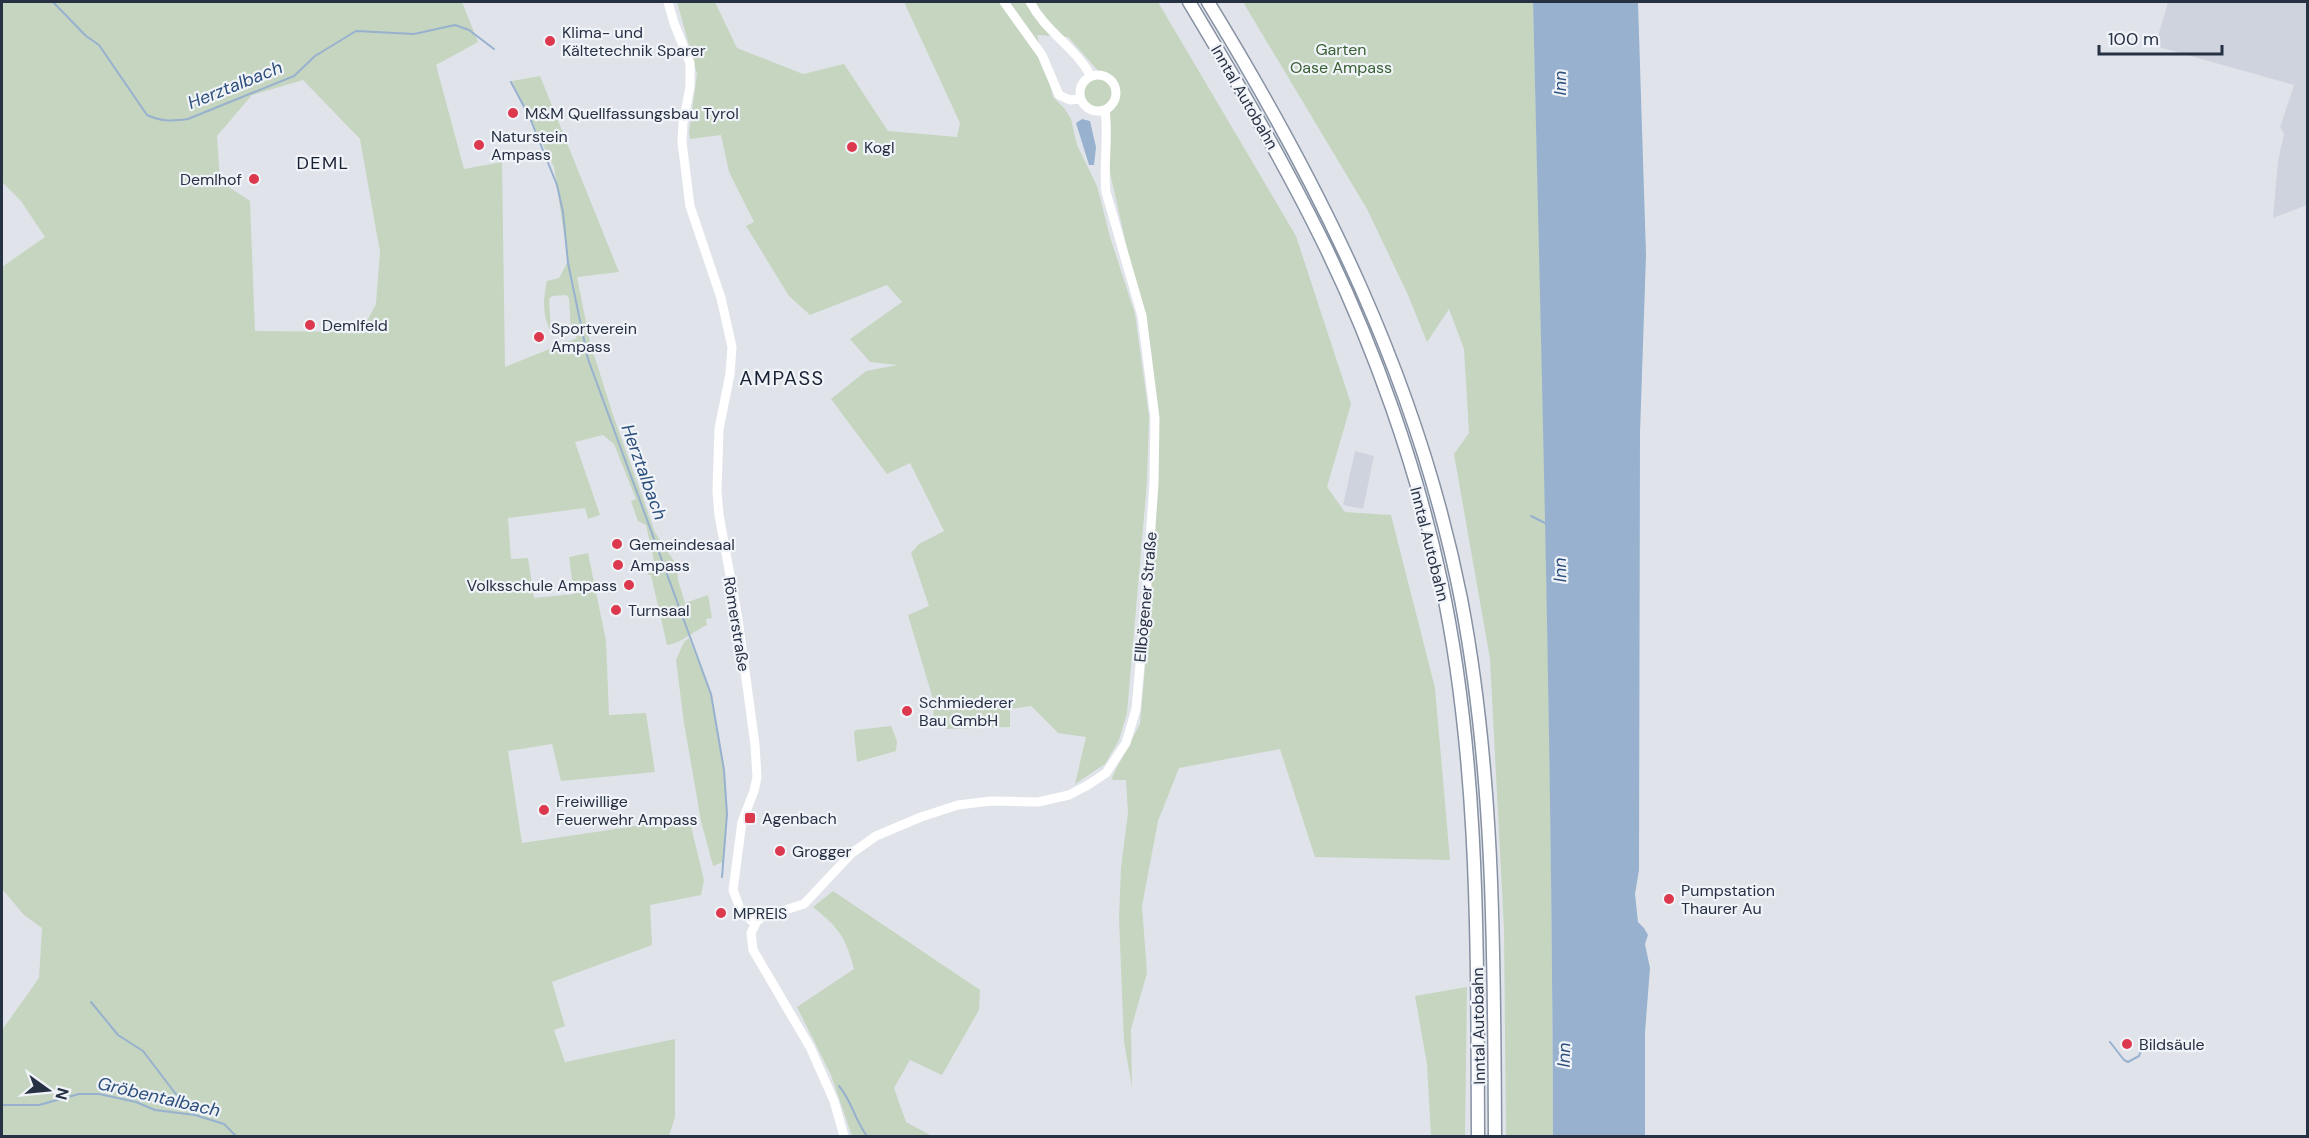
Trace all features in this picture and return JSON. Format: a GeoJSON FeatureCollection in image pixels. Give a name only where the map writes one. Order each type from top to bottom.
{"type":"FeatureCollection","features":[{"type":"Feature","properties":{"kind":"highway","name":"Inntal Autobahn"},"geometry":{"type":"LineString","coordinates":[[1189,2],[1270,140],[1324,243],[1350,301],[1398,427],[1442,583],[1463,718],[1474,858],[1479,1137]]}},
{"type":"Feature","properties":{"kind":"highway","name":"Inntal Autobahn"},"geometry":{"type":"LineString","coordinates":[[1208,2],[1275,115],[1341,241],[1366,296],[1415,427],[1452,558],[1479,715],[1489,848],[1494,974],[1495,1137]]}},
{"type":"Feature","properties":{"kind":"main road","name":"Römerstraße"},"geometry":{"type":"LineString","coordinates":[[669,2],[674,23],[690,63],[690,87],[682,142],[690,206],[721,298],[732,346],[730,374],[719,429],[717,491],[741,642],[757,777],[742,822],[733,890],[741,911],[755,924]]}},
{"type":"Feature","properties":{"kind":"main road"},"geometry":{"type":"LineString","coordinates":[[1004,2],[1042,55],[1059,95],[1070,100],[1080,99]]}},
{"type":"Feature","properties":{"kind":"main road"},"geometry":{"type":"LineString","coordinates":[[1030,2],[1045,26],[1079,58],[1091,76]]}},
{"type":"Feature","properties":{"kind":"main road"},"geometry":{"type":"LineString","coordinates":[[1091,76],[1108,77],[1116,87],[1115,100],[1105,110],[1091,110],[1084,106],[1080,99],[1081,86],[1091,76]]}},
{"type":"Feature","properties":{"kind":"main road","name":"Ellbögener Straße"},"geometry":{"type":"LineString","coordinates":[[755,924],[763,917],[804,904],[852,853],[869,840],[939,810],[976,802],[1046,801],[1081,789],[1100,778],[1110,768],[1130,735],[1136,709],[1146,599],[1154,483],[1155,418],[1142,316],[1106,192],[1104,176],[1107,124],[1105,110]]}},
{"type":"Feature","properties":{"kind":"main road"},"geometry":{"type":"LineString","coordinates":[[755,924],[751,938],[753,950],[810,1047],[834,1101],[844,1137]]}},
{"type":"Feature","properties":{"kind":"shaded area"},"geometry":{"type":"Polygon","coordinates":[[[2168,2],[2307,2],[2307,205],[2273,218],[2278,161],[2284,134],[2280,127],[2294,85],[2155,46],[2168,2]]]}},
{"type":"Feature","properties":{"kind":"shaded area"},"geometry":{"type":"Polygon","coordinates":[[[1355,451],[1374,456],[1363,509],[1343,505],[1355,451]]]}},
{"type":"Feature","properties":{"kind":"green space"},"geometry":{"type":"Polygon","coordinates":[[[2,2],[462,2],[478,42],[436,65],[464,169],[502,162],[505,367],[577,338],[571,330],[569,298],[566,295],[552,296],[549,299],[551,332],[548,326],[544,301],[547,281],[559,278],[568,261],[554,167],[512,81],[540,76],[619,272],[577,277],[590,342],[613,415],[655,532],[677,566],[678,580],[685,603],[708,595],[712,618],[706,619],[707,625],[678,642],[667,645],[651,575],[648,575],[647,567],[654,561],[646,525],[638,521],[631,501],[636,499],[614,444],[603,435],[575,442],[600,515],[588,519],[585,508],[508,518],[511,559],[528,558],[534,598],[574,594],[569,557],[588,553],[606,641],[609,715],[646,713],[655,772],[561,781],[552,744],[508,751],[522,843],[689,818],[704,880],[701,895],[650,905],[652,945],[552,982],[565,1026],[554,1030],[565,1062],[675,1039],[675,1117],[669,1136],[2,1136],[2,1030],[39,978],[42,928],[24,915],[2,889],[2,267],[45,237],[21,201],[2,182],[2,2]],[[303,80],[252,95],[217,136],[220,181],[250,201],[255,331],[361,332],[376,304],[380,252],[360,139],[303,80]]]}},
{"type":"Feature","properties":{"kind":"green space"},"geometry":{"type":"Polygon","coordinates":[[[677,2],[715,2],[737,48],[803,74],[844,64],[888,131],[957,137],[960,123],[904,2],[1158,2],[1296,236],[1351,404],[1327,487],[1345,512],[1391,515],[1435,688],[1450,860],[1315,857],[1280,749],[1179,768],[1158,821],[1142,906],[1147,973],[1131,1029],[1132,1088],[1124,1042],[1119,918],[1121,867],[1128,813],[1126,780],[1113,780],[1112,777],[1140,724],[1151,599],[1146,599],[1156,444],[1142,316],[1105,150],[1104,110],[1095,111],[1087,108],[1080,96],[1084,82],[1101,74],[1068,37],[1037,35],[1053,97],[1071,119],[1077,145],[1097,186],[1110,237],[1135,314],[1149,416],[1147,482],[1127,713],[1119,740],[1105,764],[1075,784],[1086,737],[1058,733],[1031,706],[1010,709],[1010,727],[946,729],[934,722],[932,696],[908,615],[929,606],[911,553],[919,544],[944,531],[910,463],[887,474],[831,399],[866,371],[898,365],[870,362],[850,339],[902,302],[887,285],[810,315],[789,296],[746,226],[754,222],[729,172],[721,135],[690,139],[697,74],[677,2]]]}},
{"type":"Feature","properties":{"kind":"green space","name":"Garten Oase Ampass"},"geometry":{"type":"Polygon","coordinates":[[[1243,2],[1533,2],[1551,852],[1553,1136],[1506,1136],[1504,929],[1490,659],[1454,454],[1469,433],[1464,349],[1449,309],[1427,342],[1408,295],[1367,209],[1243,2]]]}},
{"type":"Feature","properties":{"kind":"green space"},"geometry":{"type":"Polygon","coordinates":[[[689,638],[711,694],[724,770],[727,814],[723,862],[713,866],[701,821],[676,660],[684,642],[689,638]]]}},
{"type":"Feature","properties":{"kind":"green space"},"geometry":{"type":"Polygon","coordinates":[[[891,726],[897,741],[896,751],[857,762],[854,733],[856,730],[891,726]]]}},
{"type":"Feature","properties":{"kind":"green space"},"geometry":{"type":"Polygon","coordinates":[[[833,891],[980,990],[979,1010],[942,1075],[910,1060],[894,1088],[906,1122],[932,1136],[852,1136],[831,1075],[797,1007],[854,969],[848,949],[840,934],[813,907],[833,891]]]}},
{"type":"Feature","properties":{"kind":"green space"},"geometry":{"type":"Polygon","coordinates":[[[1467,987],[1465,1136],[1431,1136],[1427,1064],[1415,996],[1467,987]]]}},
{"type":"Feature","properties":{"kind":"water","name":"Inn"},"geometry":{"type":"Polygon","coordinates":[[[1533,2],[1638,2],[1646,255],[1640,433],[1639,870],[1635,894],[1638,922],[1648,935],[1645,944],[1650,968],[1645,1032],[1645,1136],[1553,1136],[1549,711],[1533,2]]]}},
{"type":"Feature","properties":{"kind":"water"},"geometry":{"type":"Polygon","coordinates":[[[1082,119],[1090,121],[1096,147],[1094,165],[1089,165],[1076,123],[1082,119]]]}},
{"type":"Feature","properties":{"kind":"waterway","name":"Herztalbach"},"geometry":{"type":"LineString","coordinates":[[53,2],[86,36],[99,45],[147,115],[163,120],[188,119],[294,76],[315,56],[356,31],[414,34],[455,25],[469,30],[494,49]]}},
{"type":"Feature","properties":{"kind":"waterway","name":"Herztalbach"},"geometry":{"type":"LineString","coordinates":[[511,82],[530,118],[557,185],[563,212],[568,263],[588,359],[711,694],[724,770],[727,814],[722,877]]}},
{"type":"Feature","properties":{"kind":"waterway"},"geometry":{"type":"LineString","coordinates":[[1531,516],[1547,524]]}},
{"type":"Feature","properties":{"kind":"waterway"},"geometry":{"type":"LineString","coordinates":[[91,1002],[118,1035],[143,1051],[175,1093],[191,1107],[195,1115]]}},
{"type":"Feature","properties":{"kind":"waterway"},"geometry":{"type":"LineString","coordinates":[[2110,1042],[2128,1062],[2139,1056],[2143,1045]]}},
{"type":"Feature","properties":{"kind":"waterway","name":"Herztalbach"},"geometry":{"type":"LineString","coordinates":[[839,1086],[867,1136]]}},
{"type":"Feature","properties":{"kind":"waterway","name":"Gröbentalbach"},"geometry":{"type":"LineString","coordinates":[[2,1105],[39,1105],[79,1094],[99,1094],[136,1102],[155,1110],[195,1115],[224,1124],[236,1136]]}},
{"type":"Feature","properties":{"kind":"place","name":"Klima- und Kältetechnik Sparer"},"geometry":{"type":"Point","coordinates":[550,41]}},
{"type":"Feature","properties":{"kind":"place","name":"M&M Quellfassungsbau Tyrol"},"geometry":{"type":"Point","coordinates":[513,113]}},
{"type":"Feature","properties":{"kind":"place","name":"Naturstein Ampass"},"geometry":{"type":"Point","coordinates":[479,145]}},
{"type":"Feature","properties":{"kind":"place","name":"Kogl"},"geometry":{"type":"Point","coordinates":[852,147]}},
{"type":"Feature","properties":{"kind":"place","name":"Demlhof"},"geometry":{"type":"Point","coordinates":[254,179]}},
{"type":"Feature","properties":{"kind":"place","name":"Demlfeld"},"geometry":{"type":"Point","coordinates":[310,325]}},
{"type":"Feature","properties":{"kind":"place","name":"Sportverein Ampass"},"geometry":{"type":"Point","coordinates":[539,337]}},
{"type":"Feature","properties":{"kind":"place","name":"Gemeindesaal"},"geometry":{"type":"Point","coordinates":[617,544]}},
{"type":"Feature","properties":{"kind":"place","name":"Ampass"},"geometry":{"type":"Point","coordinates":[618,565]}},
{"type":"Feature","properties":{"kind":"place","name":"Volksschule Ampass"},"geometry":{"type":"Point","coordinates":[629,585]}},
{"type":"Feature","properties":{"kind":"place","name":"Turnsaal"},"geometry":{"type":"Point","coordinates":[616,610]}},
{"type":"Feature","properties":{"kind":"place","name":"Schmiederer Bau GmbH"},"geometry":{"type":"Point","coordinates":[907,711]}},
{"type":"Feature","properties":{"kind":"place","name":"Freiwillige Feuerwehr Ampass"},"geometry":{"type":"Point","coordinates":[544,810]}},
{"type":"Feature","properties":{"kind":"place","name":"Agenbach"},"geometry":{"type":"Point","coordinates":[750,818]}},
{"type":"Feature","properties":{"kind":"place","name":"Grogger"},"geometry":{"type":"Point","coordinates":[780,851]}},
{"type":"Feature","properties":{"kind":"place","name":"Pumpstation Thaurer Au"},"geometry":{"type":"Point","coordinates":[1669,899]}},
{"type":"Feature","properties":{"kind":"place","name":"MPREIS"},"geometry":{"type":"Point","coordinates":[721,913]}},
{"type":"Feature","properties":{"kind":"place","name":"Bildsäule"},"geometry":{"type":"Point","coordinates":[2127,1044]}},
{"type":"Feature","properties":{"kind":"district","name":"DEML"},"geometry":{"type":"Point","coordinates":[323,163]}},
{"type":"Feature","properties":{"kind":"district","name":"AMPASS"},"geometry":{"type":"Point","coordinates":[782,378]}}]}
